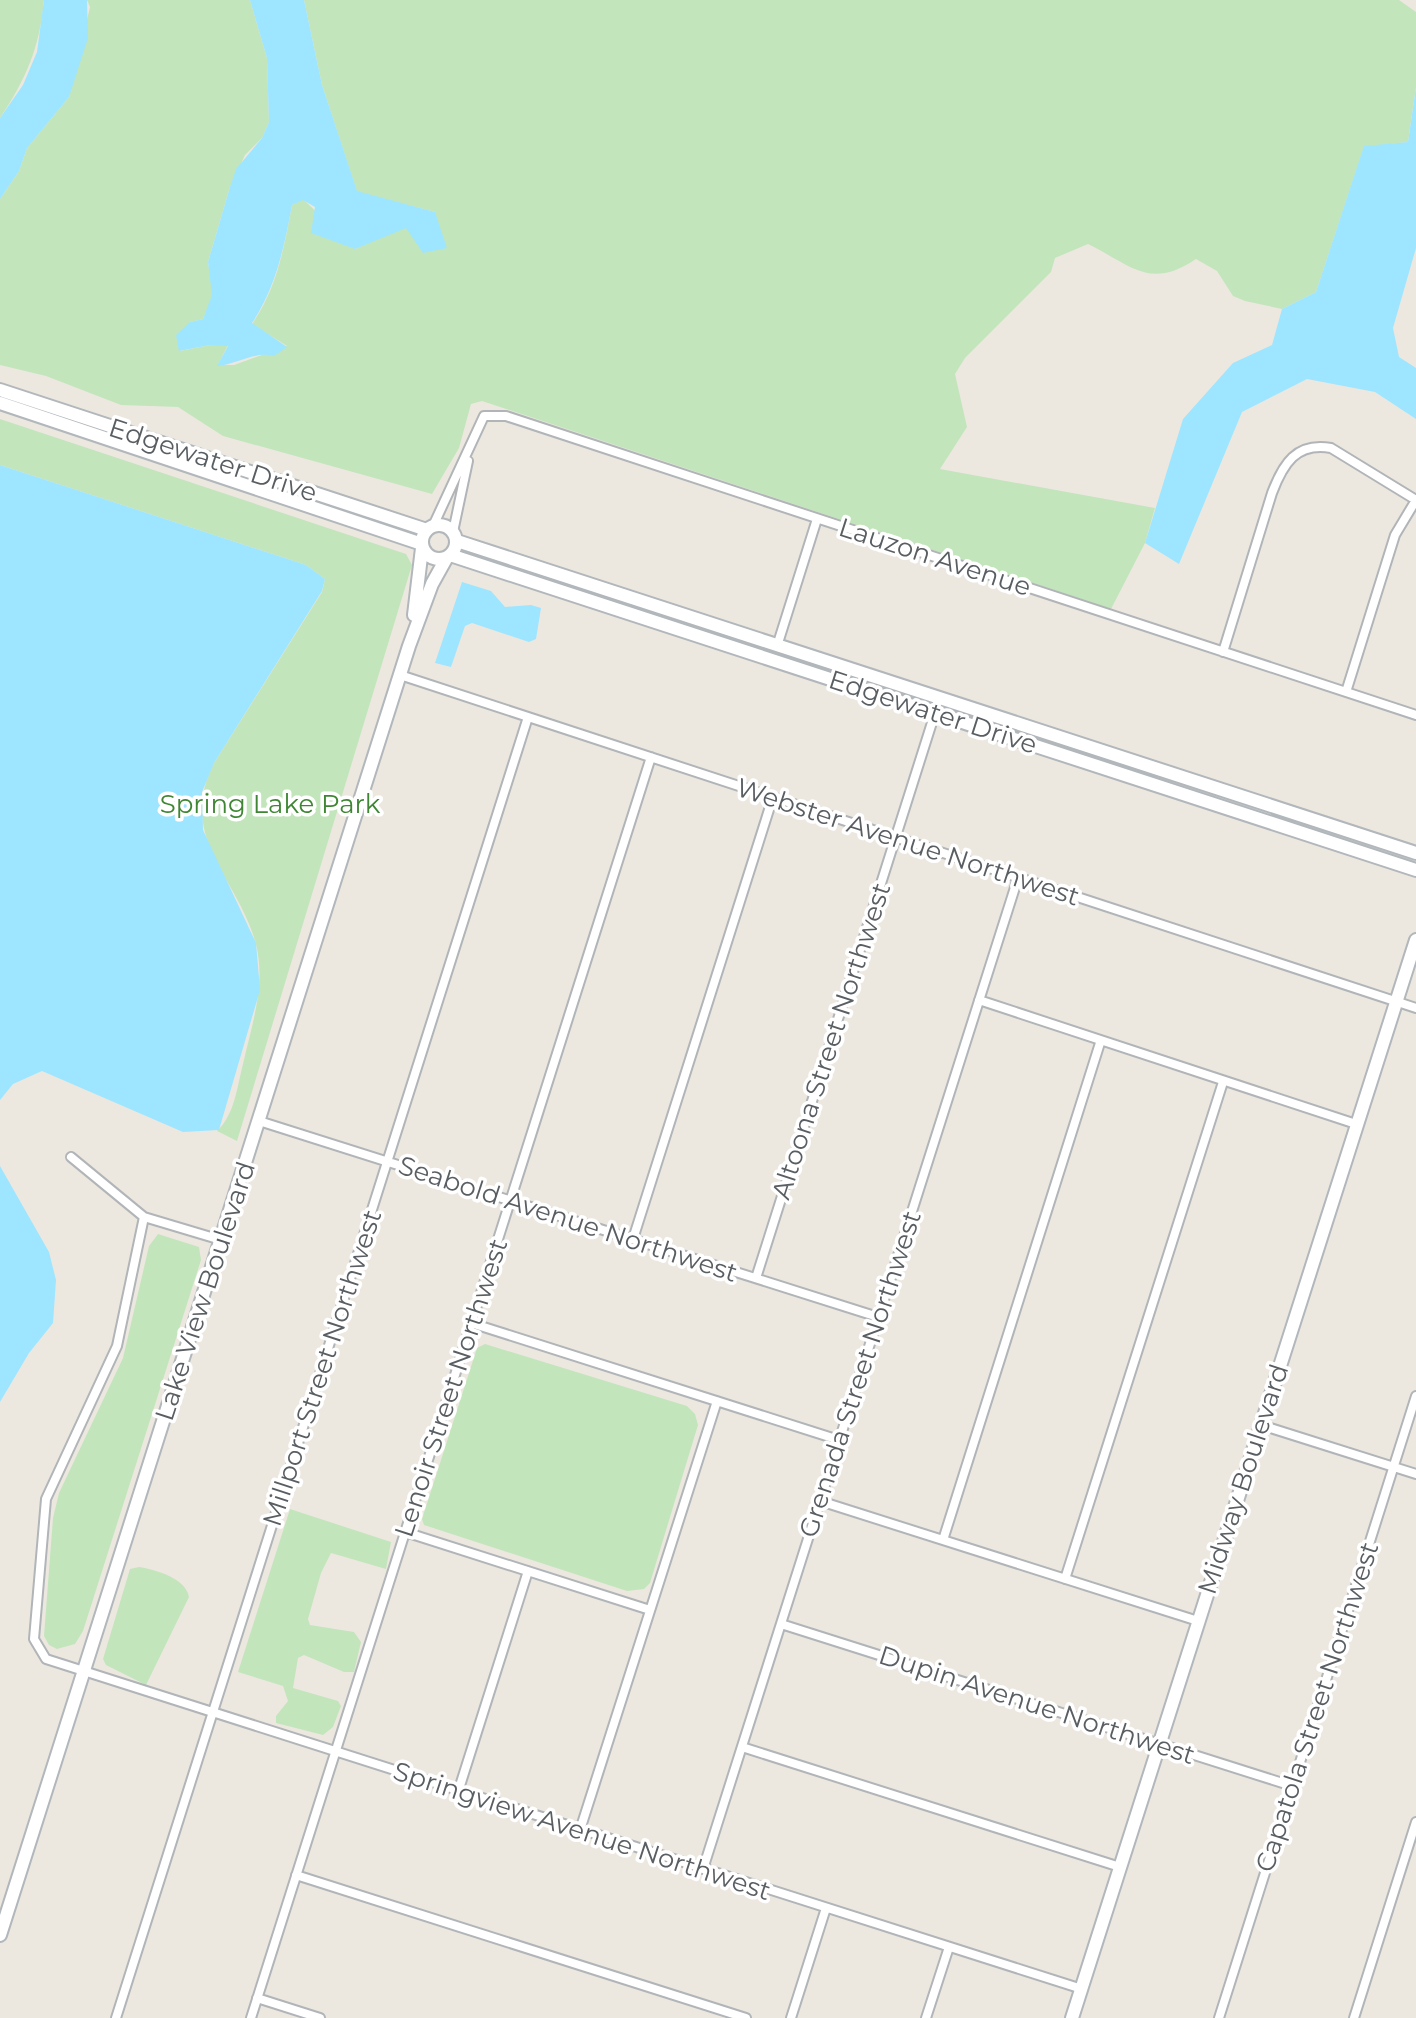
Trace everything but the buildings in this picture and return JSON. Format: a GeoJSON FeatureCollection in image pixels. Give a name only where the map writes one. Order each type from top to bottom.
{"type":"FeatureCollection","features":[{"type":"Feature","properties":{"kind":"street","name":"Edgewater Drive"},"geometry":{"type":"LineString","coordinates":[[0,390],[430,528]]}},
{"type":"Feature","properties":{"kind":"street","name":"Edgewater Drive"},"geometry":{"type":"LineString","coordinates":[[0,403],[422,546]]}},
{"type":"Feature","properties":{"kind":"street","name":"Lauzon Avenue"},"geometry":{"type":"LineString","coordinates":[[430,528],[484,416],[506,416],[1416,715]]}},
{"type":"Feature","properties":{"kind":"street"},"geometry":{"type":"LineString","coordinates":[[69,426],[85,424],[162,449],[171,446]]}},
{"type":"Feature","properties":{"kind":"street","name":"Lauzon Avenue"},"geometry":{"type":"LineString","coordinates":[[455,537],[472,445]]}},
{"type":"Feature","properties":{"kind":"street"},"geometry":{"type":"LineString","coordinates":[[1223,652],[1282,467],[1291,456],[1318,446],[1331,448],[1416,500],[1395,535],[1346,692]]}},
{"type":"Feature","properties":{"kind":"street"},"geometry":{"type":"LineString","coordinates":[[778,643],[817,519]]}},
{"type":"Feature","properties":{"kind":"street"},"geometry":{"type":"LineString","coordinates":[[445,526],[455,537],[449,556],[433,558],[422,546],[430,528],[445,526]]}},
{"type":"Feature","properties":{"kind":"street","name":"Edgewater Drive"},"geometry":{"type":"LineString","coordinates":[[455,537],[1416,853]]}},
{"type":"Feature","properties":{"kind":"street","name":"Lake View Boulevard"},"geometry":{"type":"LineString","coordinates":[[409,646],[422,546]]}},
{"type":"Feature","properties":{"kind":"street","name":"Edgewater Drive"},"geometry":{"type":"LineString","coordinates":[[449,556],[1416,870]]}},
{"type":"Feature","properties":{"kind":"street","name":"Lake View Boulevard"},"geometry":{"type":"LineString","coordinates":[[0,1935],[409,646],[432,584],[449,556]]}},
{"type":"Feature","properties":{"kind":"street","name":"Webster Avenue Northwest"},"geometry":{"type":"LineString","coordinates":[[400,675],[1416,1008]]}},
{"type":"Feature","properties":{"kind":"street","name":"Altoona Street Northwest"},"geometry":{"type":"LineString","coordinates":[[756,1278],[935,713]]}},
{"type":"Feature","properties":{"kind":"street","name":"Millport Street Northwest"},"geometry":{"type":"LineString","coordinates":[[116,2018],[528,717]]}},
{"type":"Feature","properties":{"kind":"street","name":"Lenoir Street Northwest"},"geometry":{"type":"LineString","coordinates":[[251,2018],[651,757]]}},
{"type":"Feature","properties":{"kind":"street"},"geometry":{"type":"LineString","coordinates":[[633,1239],[773,797]]}},
{"type":"Feature","properties":{"kind":"street","name":"Grenada Street Northwest"},"geometry":{"type":"LineString","coordinates":[[703,1869],[1018,878]]}},
{"type":"Feature","properties":{"kind":"street","name":"Midway Boulevard"},"geometry":{"type":"LineString","coordinates":[[1072,2018],[1416,940],[1416,932]]}},
{"type":"Feature","properties":{"kind":"street"},"geometry":{"type":"LineString","coordinates":[[979,1000],[1100,1043],[1356,1124]]}},
{"type":"Feature","properties":{"kind":"street"},"geometry":{"type":"LineString","coordinates":[[943,1540],[1100,1043]]}},
{"type":"Feature","properties":{"kind":"street"},"geometry":{"type":"LineString","coordinates":[[1065,1579],[1223,1082]]}},
{"type":"Feature","properties":{"kind":"street","name":"Seabold Avenue Northwest"},"geometry":{"type":"LineString","coordinates":[[259,1121],[878,1317]]}},
{"type":"Feature","properties":{"kind":"street"},"geometry":{"type":"LineString","coordinates":[[71,1157],[144,1217],[221,1240]]}},
{"type":"Feature","properties":{"kind":"street","name":"Springview Avenue Northwest"},"geometry":{"type":"LineString","coordinates":[[144,1217],[117,1346],[49,1488],[44,1510],[34,1639],[46,1659],[1082,1989]]}},
{"type":"Feature","properties":{"kind":"street"},"geometry":{"type":"LineString","coordinates":[[471,1323],[839,1440]]}},
{"type":"Feature","properties":{"kind":"street","name":"Capatola Street Northwest"},"geometry":{"type":"LineString","coordinates":[[1219,2018],[1416,1396]]}},
{"type":"Feature","properties":{"kind":"street"},"geometry":{"type":"LineString","coordinates":[[580,1830],[717,1401]]}},
{"type":"Feature","properties":{"kind":"street"},"geometry":{"type":"LineString","coordinates":[[1261,1425],[1416,1474]]}},
{"type":"Feature","properties":{"kind":"street"},"geometry":{"type":"LineString","coordinates":[[820,1501],[1198,1621]]}},
{"type":"Feature","properties":{"kind":"street"},"geometry":{"type":"LineString","coordinates":[[405,1532],[650,1610]]}},
{"type":"Feature","properties":{"kind":"street"},"geometry":{"type":"LineString","coordinates":[[458,1792],[528,1571]]}},
{"type":"Feature","properties":{"kind":"street","name":"Dupin Avenue Northwest"},"geometry":{"type":"LineString","coordinates":[[781,1624],[1292,1786]]}},
{"type":"Feature","properties":{"kind":"street"},"geometry":{"type":"LineString","coordinates":[[742,1747],[1120,1867]]}},
{"type":"Feature","properties":{"kind":"street"},"geometry":{"type":"LineString","coordinates":[[1354,2018],[1416,1822]]}},
{"type":"Feature","properties":{"kind":"street"},"geometry":{"type":"LineString","coordinates":[[296,1875],[746,2018]]}},
{"type":"Feature","properties":{"kind":"street"},"geometry":{"type":"LineString","coordinates":[[791,2018],[826,1908]]}},
{"type":"Feature","properties":{"kind":"street"},"geometry":{"type":"LineString","coordinates":[[926,2018],[949,1947]]}},
{"type":"Feature","properties":{"kind":"street"},"geometry":{"type":"LineString","coordinates":[[257,1998],[320,2018]]}},
{"type":"Feature","properties":{"kind":"green space"},"geometry":{"type":"Polygon","coordinates":[[[0,0],[44,0],[30,62],[0,118],[0,0]]]}},
{"type":"Feature","properties":{"kind":"green space"},"geometry":{"type":"Polygon","coordinates":[[[87,0],[250,0],[267,58],[269,122],[262,138],[245,155],[230,187],[208,262],[213,295],[203,319],[190,322],[180,351],[228,345],[218,365],[234,365],[287,346],[252,324],[274,282],[292,205],[303,199],[355,249],[435,212],[357,192],[322,85],[304,0],[1399,0],[1416,12],[1416,87],[1408,142],[1364,147],[1316,292],[1282,309],[1233,296],[1217,271],[1196,259],[1166,273],[1153,274],[1129,267],[1088,244],[1055,258],[1051,272],[965,358],[955,374],[967,427],[940,469],[1155,508],[1145,543],[1111,609],[482,401],[471,404],[459,448],[432,494],[223,436],[178,407],[121,405],[46,376],[0,365],[0,199],[19,171],[27,148],[69,97],[90,7],[87,0]]]}},
{"type":"Feature","properties":{"kind":"green space","name":"Spring Lake Park"},"geometry":{"type":"Polygon","coordinates":[[[0,419],[406,554],[412,565],[237,1141],[217,1131],[228,1117],[237,1091],[257,1004],[259,959],[247,920],[206,836],[202,814],[204,790],[214,763],[322,592],[325,579],[306,565],[0,465],[0,419]]]}},
{"type":"Feature","properties":{"kind":"green space"},"geometry":{"type":"Polygon","coordinates":[[[158,1234],[199,1247],[201,1260],[83,1631],[75,1644],[57,1649],[49,1645],[44,1636],[53,1518],[59,1493],[123,1358],[149,1246],[158,1234]]]}},
{"type":"Feature","properties":{"kind":"green space"},"geometry":{"type":"Polygon","coordinates":[[[485,1344],[687,1406],[695,1414],[698,1425],[650,1583],[644,1589],[627,1591],[424,1525],[422,1519],[477,1348],[485,1344]]]}},
{"type":"Feature","properties":{"kind":"green space"},"geometry":{"type":"Polygon","coordinates":[[[290,1509],[391,1542],[386,1569],[331,1553],[321,1573],[308,1619],[310,1625],[354,1632],[361,1642],[354,1672],[344,1672],[304,1655],[298,1658],[293,1688],[338,1701],[341,1706],[333,1727],[323,1735],[276,1723],[276,1716],[288,1701],[283,1686],[238,1672],[290,1509]]]}},
{"type":"Feature","properties":{"kind":"green space"},"geometry":{"type":"Polygon","coordinates":[[[139,1567],[176,1580],[187,1590],[189,1597],[146,1685],[106,1665],[103,1659],[130,1569],[139,1567]]]}},
{"type":"Feature","properties":{"kind":"water"},"geometry":{"type":"Polygon","coordinates":[[[44,0],[87,0],[88,38],[69,97],[27,148],[19,171],[0,199],[0,118],[23,85],[37,52],[44,0]]]}},
{"type":"Feature","properties":{"kind":"water"},"geometry":{"type":"Polygon","coordinates":[[[250,0],[304,0],[322,85],[357,191],[435,212],[447,248],[423,253],[406,228],[355,249],[311,233],[315,207],[303,200],[292,205],[273,281],[252,323],[287,347],[274,356],[253,356],[217,366],[228,346],[210,345],[179,351],[176,335],[190,322],[203,319],[212,295],[208,262],[236,169],[262,138],[269,122],[267,58],[250,0]]]}},
{"type":"Feature","properties":{"kind":"water"},"geometry":{"type":"Polygon","coordinates":[[[1416,87],[1416,248],[1393,328],[1399,357],[1416,368],[1416,419],[1375,392],[1307,379],[1242,412],[1179,564],[1145,543],[1183,419],[1233,363],[1272,345],[1282,309],[1316,292],[1364,146],[1408,142],[1416,87]]]}},
{"type":"Feature","properties":{"kind":"water"},"geometry":{"type":"Polygon","coordinates":[[[0,465],[306,565],[325,579],[322,591],[214,763],[202,792],[203,830],[256,943],[260,990],[219,1130],[183,1132],[42,1071],[13,1084],[0,1100],[0,465]]]}},
{"type":"Feature","properties":{"kind":"water"},"geometry":{"type":"Polygon","coordinates":[[[462,582],[491,591],[505,607],[531,605],[541,608],[536,639],[529,642],[472,623],[465,626],[451,667],[435,663],[462,582]]]}},
{"type":"Feature","properties":{"kind":"water"},"geometry":{"type":"Polygon","coordinates":[[[0,1166],[49,1252],[56,1280],[53,1323],[29,1353],[0,1402],[0,1166]]]}}]}
